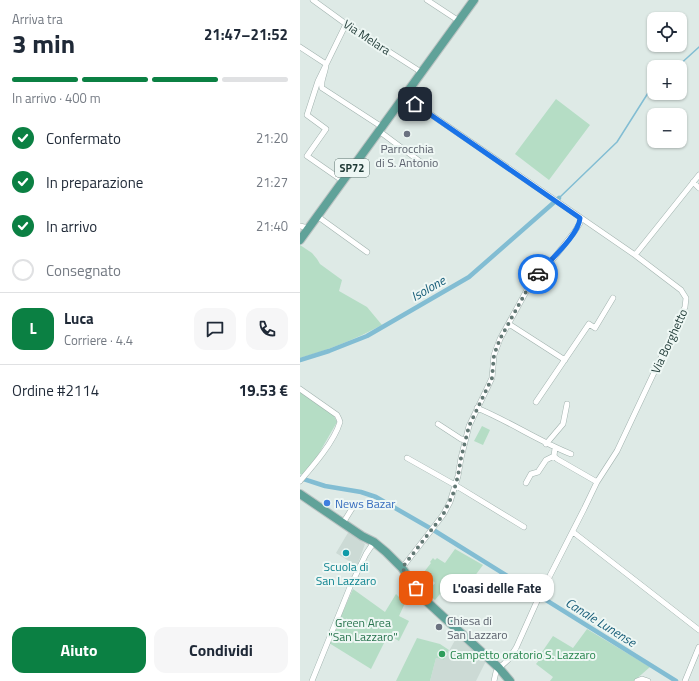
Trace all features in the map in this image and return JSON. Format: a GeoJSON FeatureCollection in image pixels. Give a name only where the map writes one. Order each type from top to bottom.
{"type":"FeatureCollection","features":[{"type":"Feature","properties":{"kind":"main road","name":"SP72"},"geometry":{"type":"LineString","coordinates":[[300,240],[304,227],[317,216],[474,0]]}},
{"type":"Feature","properties":{"kind":"main road"},"geometry":{"type":"LineString","coordinates":[[300,494],[374,542],[390,556],[402,568],[424,599],[499,668],[510,681]]}},
{"type":"Feature","properties":{"kind":"street","name":"Via Melara"},"geometry":{"type":"LineString","coordinates":[[313,0],[346,24],[421,72]]}},
{"type":"Feature","properties":{"kind":"street"},"geometry":{"type":"LineString","coordinates":[[426,0],[459,21]]}},
{"type":"Feature","properties":{"kind":"street"},"geometry":{"type":"LineString","coordinates":[[343,181],[307,156],[326,129],[307,115],[318,80],[346,24]]}},
{"type":"Feature","properties":{"kind":"street"},"geometry":{"type":"LineString","coordinates":[[300,47],[326,64]]}},
{"type":"Feature","properties":{"kind":"street"},"geometry":{"type":"LineString","coordinates":[[326,64],[326,71],[321,85],[322,88],[380,129],[422,163]]}},
{"type":"Feature","properties":{"kind":"street","name":"Via Borghetto"},"geometry":{"type":"LineString","coordinates":[[404,96],[634,256],[681,290],[685,295],[686,303],[620,444],[597,482],[573,532],[539,596],[516,648],[508,660],[499,668]]}},
{"type":"Feature","properties":{"kind":"street"},"geometry":{"type":"LineString","coordinates":[[634,256],[699,175]]}},
{"type":"Feature","properties":{"kind":"street"},"geometry":{"type":"LineString","coordinates":[[693,182],[699,188]]}},
{"type":"Feature","properties":{"kind":"street"},"geometry":{"type":"LineString","coordinates":[[317,216],[367,252]]}},
{"type":"Feature","properties":{"kind":"street"},"geometry":{"type":"LineString","coordinates":[[402,568],[443,515],[450,502],[456,485],[469,426],[492,378],[496,348],[500,339],[533,279],[575,231],[580,222],[580,218]]}},
{"type":"Feature","properties":{"kind":"street"},"geometry":{"type":"LineString","coordinates":[[536,402],[589,324],[595,328],[613,298]]}},
{"type":"Feature","properties":{"kind":"street"},"geometry":{"type":"LineString","coordinates":[[509,324],[565,360]]}},
{"type":"Feature","properties":{"kind":"street"},"geometry":{"type":"LineString","coordinates":[[300,389],[337,415],[340,422],[311,470],[302,479]]}},
{"type":"Feature","properties":{"kind":"street"},"geometry":{"type":"LineString","coordinates":[[546,444],[563,424],[567,404]]}},
{"type":"Feature","properties":{"kind":"street"},"geometry":{"type":"LineString","coordinates":[[477,408],[491,413],[546,444],[571,454]]}},
{"type":"Feature","properties":{"kind":"street"},"geometry":{"type":"LineString","coordinates":[[438,424],[465,440]]}},
{"type":"Feature","properties":{"kind":"street"},"geometry":{"type":"LineString","coordinates":[[554,456],[555,448]]}},
{"type":"Feature","properties":{"kind":"street"},"geometry":{"type":"LineString","coordinates":[[554,456],[597,482]]}},
{"type":"Feature","properties":{"kind":"street"},"geometry":{"type":"LineString","coordinates":[[526,483],[531,474],[538,472],[546,460],[554,456]]}},
{"type":"Feature","properties":{"kind":"street"},"geometry":{"type":"LineString","coordinates":[[407,458],[456,485],[524,527]]}},
{"type":"Feature","properties":{"kind":"street"},"geometry":{"type":"LineString","coordinates":[[343,523],[353,507]]}},
{"type":"Feature","properties":{"kind":"street"},"geometry":{"type":"LineString","coordinates":[[573,532],[699,630]]}},
{"type":"Feature","properties":{"kind":"street"},"geometry":{"type":"LineString","coordinates":[[312,681],[350,587],[366,554],[374,542]]}},
{"type":"Feature","properties":{"kind":"street"},"geometry":{"type":"LineString","coordinates":[[684,681],[699,647]]}},
{"type":"Feature","properties":{"kind":"street"},"geometry":{"type":"LineString","coordinates":[[494,681],[496,672],[499,668]]}},
{"type":"Feature","properties":{"kind":"street"},"geometry":{"type":"LineString","coordinates":[[637,681],[642,679],[648,681]]}},
{"type":"Feature","properties":{"kind":"shaded area"},"geometry":{"type":"Polygon","coordinates":[[[349,531],[365,544],[357,566],[336,553],[349,531]]]}},
{"type":"Feature","properties":{"kind":"shaded area"},"geometry":{"type":"Polygon","coordinates":[[[459,633],[487,659],[476,681],[430,681],[436,658],[444,660],[459,633]]]}},
{"type":"Feature","properties":{"kind":"green space"},"geometry":{"type":"Polygon","coordinates":[[[556,99],[590,125],[549,180],[515,154],[556,99]]]}},
{"type":"Feature","properties":{"kind":"green space"},"geometry":{"type":"Polygon","coordinates":[[[300,245],[312,253],[320,264],[342,280],[339,291],[367,307],[382,325],[342,344],[300,358],[300,245]]]}},
{"type":"Feature","properties":{"kind":"green space"},"geometry":{"type":"Polygon","coordinates":[[[300,391],[333,414],[337,422],[314,462],[303,475],[300,474],[300,391]]]}},
{"type":"Feature","properties":{"kind":"green space"},"geometry":{"type":"Polygon","coordinates":[[[482,426],[490,430],[483,445],[474,441],[482,426]]]}},
{"type":"Feature","properties":{"kind":"green space"},"geometry":{"type":"Polygon","coordinates":[[[455,549],[483,565],[456,601],[446,594],[443,596],[440,594],[435,600],[426,593],[435,583],[424,572],[433,558],[435,560],[437,558],[445,563],[455,549]]]}},
{"type":"Feature","properties":{"kind":"green space","name":"Green Area \"San Lazzaro\""},"geometry":{"type":"Polygon","coordinates":[[[353,589],[385,612],[396,594],[405,603],[399,616],[409,621],[399,641],[388,635],[371,669],[329,643],[353,589]]]}},
{"type":"Feature","properties":{"kind":"green space"},"geometry":{"type":"Polygon","coordinates":[[[587,629],[650,667],[634,681],[550,681],[553,677],[536,664],[544,654],[542,652],[553,636],[573,648],[587,629]]]}},
{"type":"Feature","properties":{"kind":"green space"},"geometry":{"type":"Polygon","coordinates":[[[417,638],[440,644],[449,650],[444,660],[436,658],[430,681],[396,681],[417,638]]]}},
{"type":"Feature","properties":{"kind":"waterway"},"geometry":{"type":"LineString","coordinates":[[685,60],[699,47]]}},
{"type":"Feature","properties":{"kind":"waterway"},"geometry":{"type":"LineString","coordinates":[[559,198],[617,142],[647,95]]}},
{"type":"Feature","properties":{"kind":"waterway","name":"Isolone"},"geometry":{"type":"LineString","coordinates":[[300,360],[329,351],[367,336],[469,277],[559,198]]}},
{"type":"Feature","properties":{"kind":"waterway","name":"Canale Lunense"},"geometry":{"type":"LineString","coordinates":[[300,478],[325,486],[361,492],[376,497],[435,531],[676,681]]}},
{"type":"Feature","properties":{"kind":"way so far"},"geometry":{"type":"LineString","coordinates":[[416,588],[402,568],[443,515],[450,502],[458,476],[469,426],[492,378],[496,348],[533,279],[538,274]]}},
{"type":"Feature","properties":{"kind":"place","name":"Parrocchia di S. Antonio"},"geometry":{"type":"Point","coordinates":[407,134]}},
{"type":"Feature","properties":{"kind":"place","name":"News Bazar"},"geometry":{"type":"Point","coordinates":[327,503]}},
{"type":"Feature","properties":{"kind":"place","name":"Scuola di San Lazzaro"},"geometry":{"type":"Point","coordinates":[346,553]}},
{"type":"Feature","properties":{"kind":"place","name":"L'oasi delle Fate"},"geometry":{"type":"Point","coordinates":[416,588]}},
{"type":"Feature","properties":{"kind":"place","name":"Chiesa di San Lazzaro"},"geometry":{"type":"Point","coordinates":[439,627]}},
{"type":"Feature","properties":{"kind":"place","name":"Campetto oratorio S. Lazzaro"},"geometry":{"type":"Point","coordinates":[442,654]}},
{"type":"Feature","properties":{"kind":"route"},"geometry":{"type":"LineString","coordinates":[[415,104],[580,218],[580,222],[575,231],[554,258],[538,274]]}}]}
